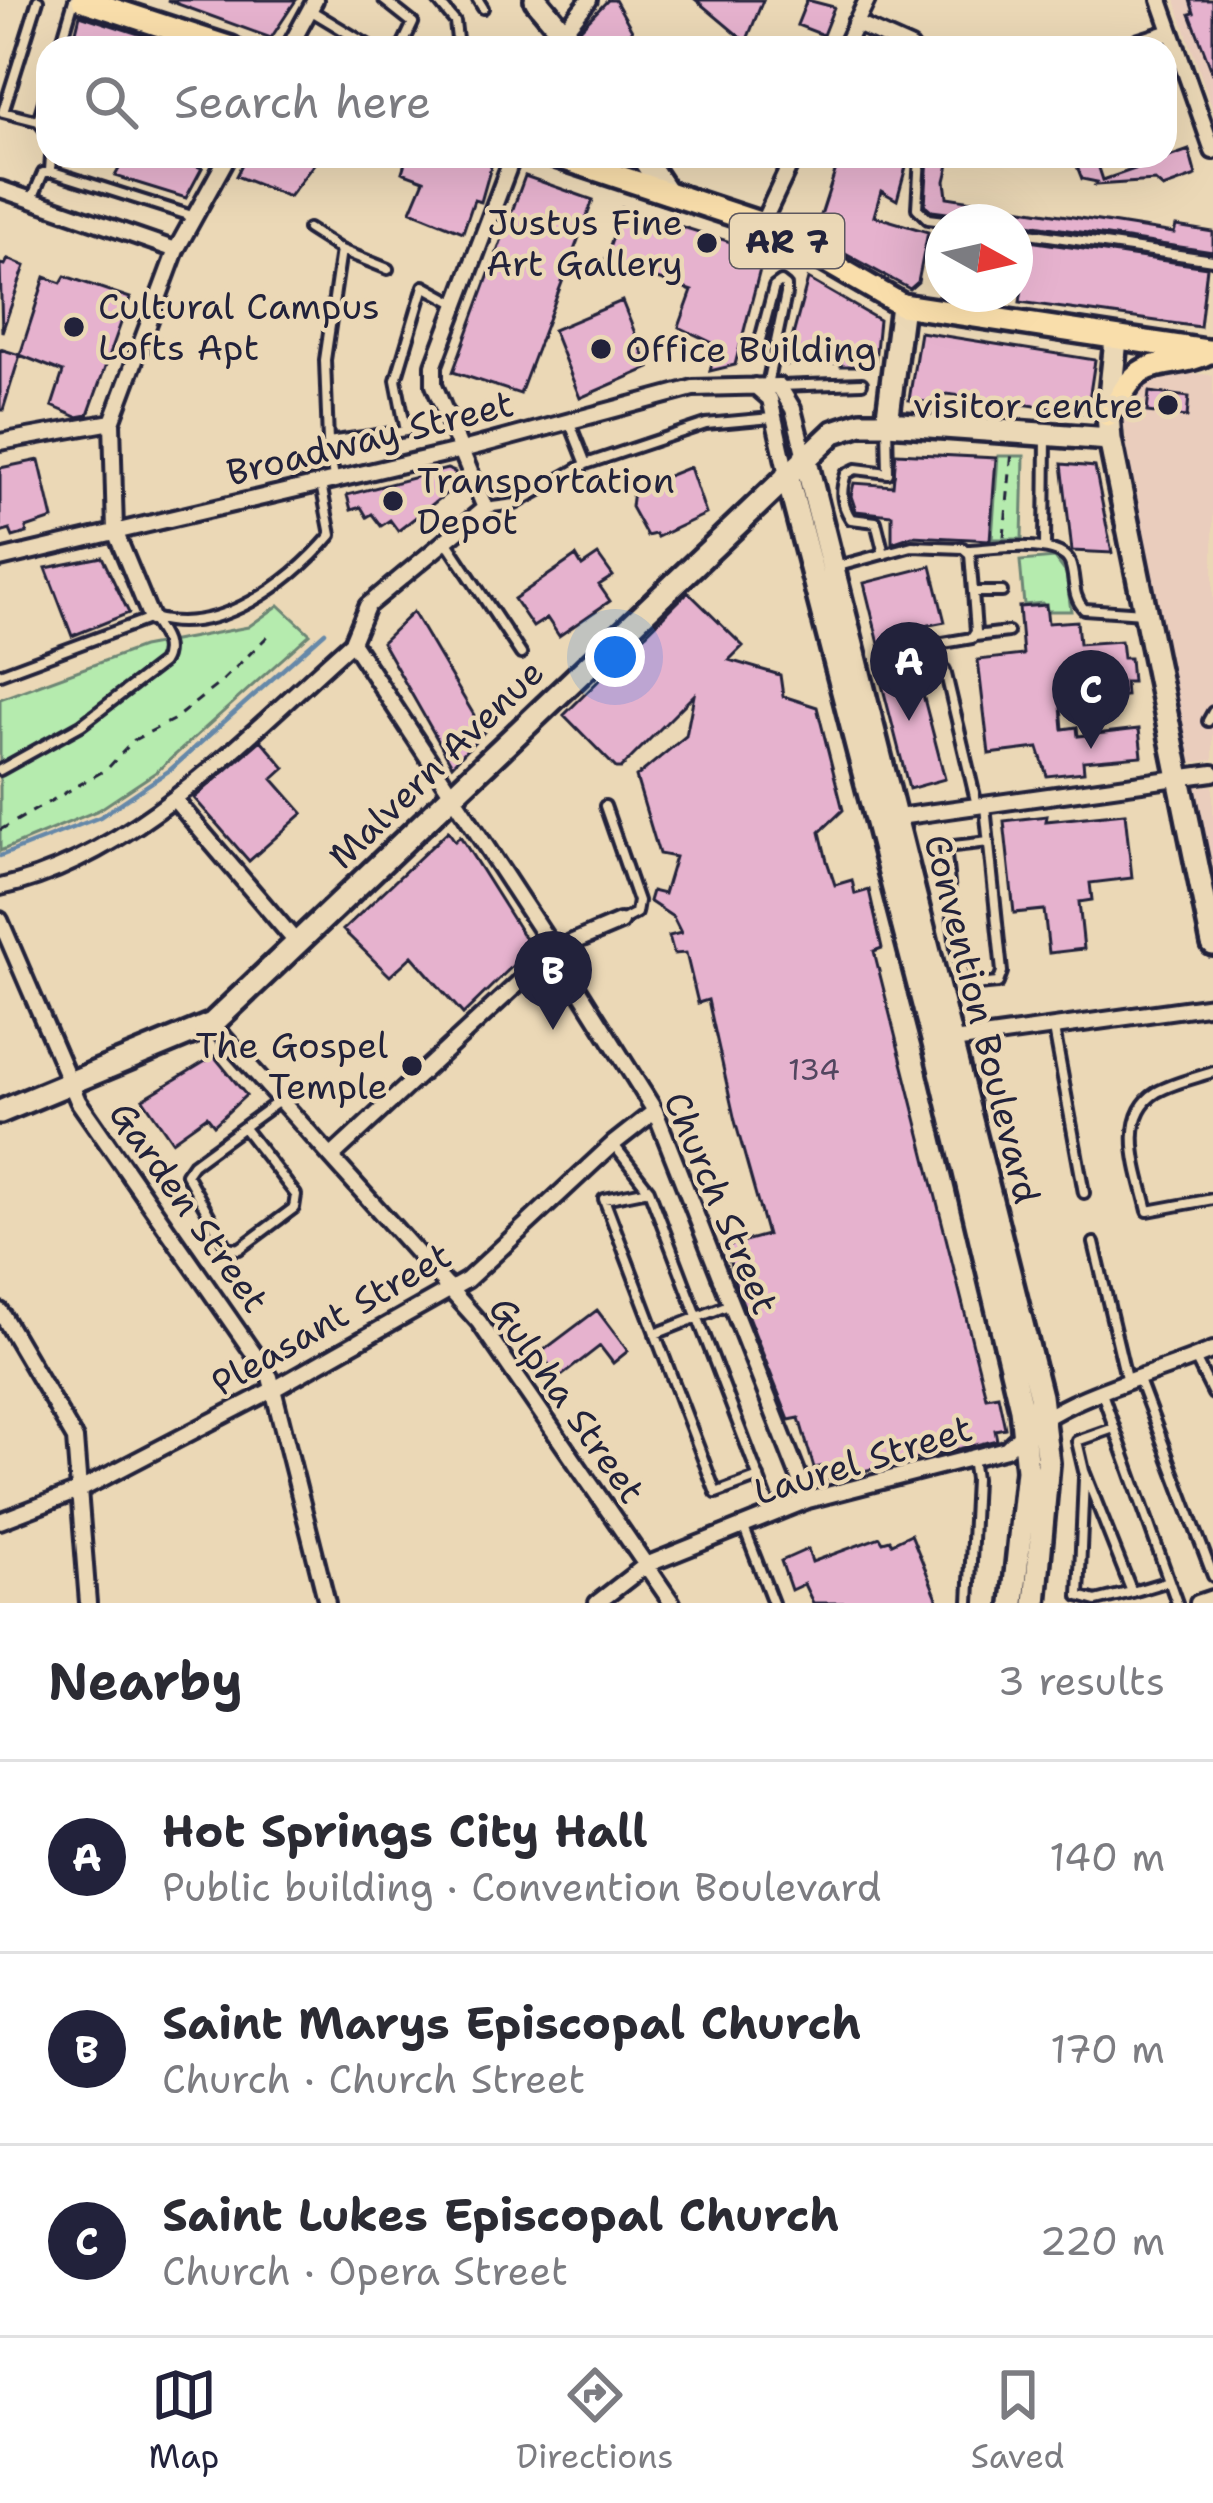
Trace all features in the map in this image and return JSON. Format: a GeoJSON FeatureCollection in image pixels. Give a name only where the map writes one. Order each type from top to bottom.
{"type":"FeatureCollection","features":[{"type":"Feature","properties":{"kind":"main road"},"geometry":{"type":"LineString","coordinates":[[87,0],[195,36]]}},
{"type":"Feature","properties":{"kind":"main road","name":"AR 7"},"geometry":{"type":"LineString","coordinates":[[593,168],[762,224],[902,305],[1212,352]]}},
{"type":"Feature","properties":{"kind":"main road"},"geometry":{"type":"LineString","coordinates":[[1108,415],[1142,371],[1156,365],[1191,363],[1212,352]]}},
{"type":"Feature","properties":{"kind":"street"},"geometry":{"type":"LineString","coordinates":[[536,0],[559,36]]}},
{"type":"Feature","properties":{"kind":"street"},"geometry":{"type":"LineString","coordinates":[[568,36],[589,0]]}},
{"type":"Feature","properties":{"kind":"street"},"geometry":{"type":"LineString","coordinates":[[849,36],[867,0]]}},
{"type":"Feature","properties":{"kind":"street"},"geometry":{"type":"LineString","coordinates":[[1160,0],[1172,36]]}},
{"type":"Feature","properties":{"kind":"street"},"geometry":{"type":"LineString","coordinates":[[295,36],[312,5]]}},
{"type":"Feature","properties":{"kind":"street"},"geometry":{"type":"LineString","coordinates":[[855,23],[884,36]]}},
{"type":"Feature","properties":{"kind":"street"},"geometry":{"type":"LineString","coordinates":[[1158,36],[1171,32]]}},
{"type":"Feature","properties":{"kind":"street"},"geometry":{"type":"LineString","coordinates":[[1177,49],[1213,152]]}},
{"type":"Feature","properties":{"kind":"street"},"geometry":{"type":"LineString","coordinates":[[151,618],[115,531],[112,422],[176,250],[221,168]]}},
{"type":"Feature","properties":{"kind":"street"},"geometry":{"type":"LineString","coordinates":[[0,887],[34,880],[79,860],[174,799],[352,641],[367,606],[485,508],[434,385],[434,365],[508,168]]}},
{"type":"Feature","properties":{"kind":"street"},"geometry":{"type":"LineString","coordinates":[[650,168],[666,192]]}},
{"type":"Feature","properties":{"kind":"street"},"geometry":{"type":"LineString","coordinates":[[762,224],[788,168]]}},
{"type":"Feature","properties":{"kind":"street"},"geometry":{"type":"LineString","coordinates":[[0,189],[176,250]]}},
{"type":"Feature","properties":{"kind":"street"},"geometry":{"type":"LineString","coordinates":[[887,423],[902,305]]}},
{"type":"Feature","properties":{"kind":"street"},"geometry":{"type":"LineString","coordinates":[[1116,340],[1110,439],[1213,944]]}},
{"type":"Feature","properties":{"kind":"street"},"geometry":{"type":"LineString","coordinates":[[767,385],[787,475]]}},
{"type":"Feature","properties":{"kind":"street"},"geometry":{"type":"LineString","coordinates":[[767,385],[793,409],[805,457]]}},
{"type":"Feature","properties":{"kind":"street","name":"Broadway Street"},"geometry":{"type":"LineString","coordinates":[[0,559],[462,450],[693,388],[767,385]]}},
{"type":"Feature","properties":{"kind":"street"},"geometry":{"type":"LineString","coordinates":[[0,442],[112,422]]}},
{"type":"Feature","properties":{"kind":"street","name":"Malvern Avenue"},"geometry":{"type":"LineString","coordinates":[[0,1112],[212,1024],[834,432],[861,423],[887,423],[1110,439]]}},
{"type":"Feature","properties":{"kind":"street","name":"Convention Boulevard"},"geometry":{"type":"LineString","coordinates":[[805,457],[938,1059],[1034,1423],[1013,1603]]}},
{"type":"Feature","properties":{"kind":"street","name":"Convention Boulevard"},"geometry":{"type":"LineString","coordinates":[[787,475],[953,1041],[1034,1423],[1046,1510],[1035,1603]]}},
{"type":"Feature","properties":{"kind":"street","name":"Church Street"},"geometry":{"type":"LineString","coordinates":[[352,641],[655,1112],[808,1500]]}},
{"type":"Feature","properties":{"kind":"street"},"geometry":{"type":"LineString","coordinates":[[885,819],[1213,773]]}},
{"type":"Feature","properties":{"kind":"street"},"geometry":{"type":"LineString","coordinates":[[174,799],[296,942]]}},
{"type":"Feature","properties":{"kind":"street","name":"Garden Street"},"geometry":{"type":"LineString","coordinates":[[0,920],[69,1084],[270,1378],[327,1603]]}},
{"type":"Feature","properties":{"kind":"street"},"geometry":{"type":"LineString","coordinates":[[332,1156],[554,950],[620,922]]}},
{"type":"Feature","properties":{"kind":"street"},"geometry":{"type":"LineString","coordinates":[[953,1041],[1213,1006]]}},
{"type":"Feature","properties":{"kind":"street","name":"Gulpha Street"},"geometry":{"type":"LineString","coordinates":[[212,1024],[479,1322],[672,1603]]}},
{"type":"Feature","properties":{"kind":"street","name":"Pleasant Street"},"geometry":{"type":"LineString","coordinates":[[0,1522],[78,1491],[452,1289],[655,1112]]}},
{"type":"Feature","properties":{"kind":"street"},"geometry":{"type":"LineString","coordinates":[[0,1311],[75,1439],[88,1603]]}},
{"type":"Feature","properties":{"kind":"street","name":"Laurel Street"},"geometry":{"type":"LineString","coordinates":[[597,1603],[646,1565],[808,1500],[1006,1449],[1034,1423],[1213,1350]]}},
{"type":"Feature","properties":{"kind":"street"},"geometry":{"type":"LineString","coordinates":[[1198,1603],[1213,1598]]}},
{"type":"Feature","properties":{"kind":"lane"},"geometry":{"type":"LineString","coordinates":[[36,121],[3,112],[38,0]]}},
{"type":"Feature","properties":{"kind":"lane"},"geometry":{"type":"LineString","coordinates":[[64,36],[74,0]]}},
{"type":"Feature","properties":{"kind":"lane"},"geometry":{"type":"LineString","coordinates":[[384,0],[413,23],[407,36]]}},
{"type":"Feature","properties":{"kind":"lane"},"geometry":{"type":"LineString","coordinates":[[437,0],[455,22],[457,36]]}},
{"type":"Feature","properties":{"kind":"lane"},"geometry":{"type":"LineString","coordinates":[[312,5],[356,36]]}},
{"type":"Feature","properties":{"kind":"lane"},"geometry":{"type":"LineString","coordinates":[[919,168],[917,208],[925,216]]}},
{"type":"Feature","properties":{"kind":"lane"},"geometry":{"type":"LineString","coordinates":[[32,199],[43,173],[50,171],[194,216]]}},
{"type":"Feature","properties":{"kind":"lane"},"geometry":{"type":"LineString","coordinates":[[308,229],[341,250],[388,269]]}},
{"type":"Feature","properties":{"kind":"lane"},"geometry":{"type":"LineString","coordinates":[[1033,234],[1213,260]]}},
{"type":"Feature","properties":{"kind":"lane"},"geometry":{"type":"LineString","coordinates":[[0,674],[151,618],[175,625],[246,608],[331,535],[324,373],[341,250]]}},
{"type":"Feature","properties":{"kind":"lane"},"geometry":{"type":"LineString","coordinates":[[757,351],[774,287],[781,282],[785,294],[767,385],[862,383]]}},
{"type":"Feature","properties":{"kind":"lane"},"geometry":{"type":"LineString","coordinates":[[328,442],[406,431],[397,380],[424,286],[457,304]]}},
{"type":"Feature","properties":{"kind":"lane"},"geometry":{"type":"LineString","coordinates":[[485,508],[515,504],[586,464],[706,424],[774,418]]}},
{"type":"Feature","properties":{"kind":"lane"},"geometry":{"type":"LineString","coordinates":[[568,420],[586,464]]}},
{"type":"Feature","properties":{"kind":"lane"},"geometry":{"type":"LineString","coordinates":[[884,554],[876,522],[851,519],[846,511],[842,484],[846,474],[856,469],[888,473],[887,423]]}},
{"type":"Feature","properties":{"kind":"lane"},"geometry":{"type":"LineString","coordinates":[[1045,548],[1046,434]]}},
{"type":"Feature","properties":{"kind":"lane"},"geometry":{"type":"LineString","coordinates":[[445,540],[521,654]]}},
{"type":"Feature","properties":{"kind":"lane"},"geometry":{"type":"LineString","coordinates":[[833,568],[912,546],[1045,548],[1064,554],[1070,562],[1077,601],[1084,609],[1145,613]]}},
{"type":"Feature","properties":{"kind":"lane"},"geometry":{"type":"LineString","coordinates":[[968,550],[975,635]]}},
{"type":"Feature","properties":{"kind":"lane"},"geometry":{"type":"LineString","coordinates":[[973,592],[1002,592]]}},
{"type":"Feature","properties":{"kind":"lane"},"geometry":{"type":"LineString","coordinates":[[0,770],[81,724],[162,663],[167,655],[165,639],[151,618]]}},
{"type":"Feature","properties":{"kind":"lane"},"geometry":{"type":"LineString","coordinates":[[926,646],[1008,632]]}},
{"type":"Feature","properties":{"kind":"lane"},"geometry":{"type":"LineString","coordinates":[[946,670],[988,842],[1002,971],[998,982],[967,986],[956,949],[945,847],[988,842]]}},
{"type":"Feature","properties":{"kind":"lane"},"geometry":{"type":"LineString","coordinates":[[605,806],[638,902],[636,914],[620,922]]}},
{"type":"Feature","properties":{"kind":"lane"},"geometry":{"type":"LineString","coordinates":[[1054,1027],[1084,1192]]}},
{"type":"Feature","properties":{"kind":"lane"},"geometry":{"type":"LineString","coordinates":[[1213,1072],[1154,1094],[1135,1118],[1134,1150],[1148,1211],[1213,1199]]}},
{"type":"Feature","properties":{"kind":"lane"},"geometry":{"type":"LineString","coordinates":[[244,1128],[296,1196],[294,1208],[238,1249],[227,1246],[186,1174],[193,1164],[279,1101]]}},
{"type":"Feature","properties":{"kind":"lane"},"geometry":{"type":"LineString","coordinates":[[613,1144],[649,1190],[773,1515]]}},
{"type":"Feature","properties":{"kind":"lane"},"geometry":{"type":"LineString","coordinates":[[649,1190],[604,1199],[655,1334],[716,1493],[759,1477]]}},
{"type":"Feature","properties":{"kind":"lane"},"geometry":{"type":"LineString","coordinates":[[1094,1243],[1133,1382],[1213,1576]]}},
{"type":"Feature","properties":{"kind":"lane"},"geometry":{"type":"LineString","coordinates":[[655,1334],[731,1304]]}},
{"type":"Feature","properties":{"kind":"lane"},"geometry":{"type":"LineString","coordinates":[[1195,1358],[1213,1394]]}},
{"type":"Feature","properties":{"kind":"lane"},"geometry":{"type":"LineString","coordinates":[[1102,1393],[1177,1603]]}},
{"type":"Feature","properties":{"kind":"lane"},"geometry":{"type":"LineString","coordinates":[[1114,1428],[1076,1441],[1132,1592]]}},
{"type":"Feature","properties":{"kind":"lane"},"geometry":{"type":"LineString","coordinates":[[968,1603],[975,1479],[972,1457]]}},
{"type":"Feature","properties":{"kind":"lane"},"geometry":{"type":"LineString","coordinates":[[1084,1471],[1079,1596],[1096,1601],[1169,1581]]}},
{"type":"Feature","properties":{"kind":"lane"},"geometry":{"type":"LineString","coordinates":[[743,1527],[773,1603]]}},
{"type":"Feature","properties":{"kind":"path"},"geometry":{"type":"LineString","coordinates":[[1003,550],[1012,432]]}},
{"type":"Feature","properties":{"kind":"path"},"geometry":{"type":"LineString","coordinates":[[0,830],[106,769],[134,740],[173,721],[268,636]]}},
{"type":"Feature","properties":{"kind":"shaded area"},"geometry":{"type":"Polygon","coordinates":[[[1175,0],[1213,0],[1213,110],[1207,93],[1175,0]]]}},
{"type":"Feature","properties":{"kind":"shaded area"},"geometry":{"type":"Polygon","coordinates":[[[1167,372],[1213,375],[1213,760],[1188,763],[1135,509],[1123,417],[1130,386],[1167,372]]]}},
{"type":"Feature","properties":{"kind":"shaded area"},"geometry":{"type":"Polygon","coordinates":[[[1213,785],[1213,884],[1194,793],[1195,787],[1213,785]]]}},
{"type":"Feature","properties":{"kind":"green space"},"geometry":{"type":"Polygon","coordinates":[[[998,456],[1024,456],[1022,539],[992,539],[998,456]]]}},
{"type":"Feature","properties":{"kind":"green space"},"geometry":{"type":"Polygon","coordinates":[[[1055,558],[1066,573],[1071,611],[1048,611],[1042,603],[1024,605],[1020,561],[1055,558]]]}},
{"type":"Feature","properties":{"kind":"green space"},"geometry":{"type":"Polygon","coordinates":[[[279,605],[310,634],[156,772],[99,810],[0,851],[0,699],[142,647],[248,627],[279,605]]]}},
{"type":"Feature","properties":{"kind":"building"},"geometry":{"type":"Polygon","coordinates":[[[167,0],[296,0],[272,36],[167,0]]]}},
{"type":"Feature","properties":{"kind":"building"},"geometry":{"type":"Polygon","coordinates":[[[608,0],[615,0],[632,30],[626,36],[584,36],[580,29],[608,0]]]}},
{"type":"Feature","properties":{"kind":"building"},"geometry":{"type":"Polygon","coordinates":[[[696,0],[763,0],[748,36],[739,36],[696,0]]]}},
{"type":"Feature","properties":{"kind":"building"},"geometry":{"type":"Polygon","coordinates":[[[807,0],[834,7],[823,35],[797,25],[807,0]]]}},
{"type":"Feature","properties":{"kind":"building"},"geometry":{"type":"Polygon","coordinates":[[[1190,0],[1213,0],[1213,74],[1190,14],[1194,13],[1190,0]]]}},
{"type":"Feature","properties":{"kind":"building"},"geometry":{"type":"Polygon","coordinates":[[[80,15],[145,36],[75,36],[80,15]]]}},
{"type":"Feature","properties":{"kind":"building"},"geometry":{"type":"Polygon","coordinates":[[[1189,150],[1196,176],[1163,188],[1155,181],[1095,185],[1097,182],[1082,179],[1078,168],[1099,168],[1103,180],[1137,168],[1177,168],[1177,154],[1189,150]]]}},
{"type":"Feature","properties":{"kind":"building"},"geometry":{"type":"Polygon","coordinates":[[[119,168],[202,168],[186,198],[115,176],[119,168]]]}},
{"type":"Feature","properties":{"kind":"building"},"geometry":{"type":"Polygon","coordinates":[[[240,168],[311,168],[289,197],[236,176],[240,168]]]}},
{"type":"Feature","properties":{"kind":"building"},"geometry":{"type":"Polygon","coordinates":[[[403,168],[491,168],[481,202],[474,200],[463,232],[411,211],[424,180],[402,172],[403,168]]]}},
{"type":"Feature","properties":{"kind":"building"},"geometry":{"type":"Polygon","coordinates":[[[836,168],[906,168],[897,200],[881,191],[874,216],[925,231],[918,282],[910,289],[814,237],[836,168]]]}},
{"type":"Feature","properties":{"kind":"building"},"geometry":{"type":"Polygon","coordinates":[[[927,168],[948,168],[947,197],[991,204],[925,204],[927,168]]]}},
{"type":"Feature","properties":{"kind":"building"},"geometry":{"type":"Polygon","coordinates":[[[525,176],[593,200],[520,394],[453,372],[525,176]]]}},
{"type":"Feature","properties":{"kind":"building"},"geometry":{"type":"Polygon","coordinates":[[[622,208],[750,248],[763,258],[735,365],[710,371],[717,345],[679,327],[692,291],[605,261],[622,208]]]}},
{"type":"Feature","properties":{"kind":"building"},"geometry":{"type":"Polygon","coordinates":[[[1033,211],[1174,233],[1176,226],[1213,232],[1213,252],[1033,225],[1033,211]]]}},
{"type":"Feature","properties":{"kind":"building"},"geometry":{"type":"Polygon","coordinates":[[[1033,242],[1207,267],[1200,327],[1033,304],[1033,242]]]}},
{"type":"Feature","properties":{"kind":"building"},"geometry":{"type":"Polygon","coordinates":[[[8,259],[25,266],[2,332],[0,264],[8,259]]]}},
{"type":"Feature","properties":{"kind":"building","name":"Cultural Campus Lofts Apt"},"geometry":{"type":"Polygon","coordinates":[[[65,276],[130,298],[88,415],[77,417],[52,406],[63,372],[20,355],[45,277],[61,283],[65,276]]]}},
{"type":"Feature","properties":{"kind":"building"},"geometry":{"type":"Polygon","coordinates":[[[808,279],[879,320],[875,361],[868,366],[785,365],[808,279]]]}},
{"type":"Feature","properties":{"kind":"building","name":"Office Building"},"geometry":{"type":"Polygon","coordinates":[[[622,301],[649,368],[580,398],[553,330],[622,301]]]}},
{"type":"Feature","properties":{"kind":"building"},"geometry":{"type":"Polygon","coordinates":[[[920,332],[1095,360],[1087,413],[947,394],[926,402],[909,400],[920,332]]]}},
{"type":"Feature","properties":{"kind":"building"},"geometry":{"type":"Polygon","coordinates":[[[0,349],[20,355],[3,410],[0,410],[0,349]]]}},
{"type":"Feature","properties":{"kind":"building","name":"visitor centre"},"geometry":{"type":"Polygon","coordinates":[[[1149,392],[1189,397],[1187,417],[1147,412],[1149,392]]]}},
{"type":"Feature","properties":{"kind":"building"},"geometry":{"type":"Polygon","coordinates":[[[896,453],[996,458],[990,540],[912,536],[892,543],[892,515],[856,511],[851,496],[854,483],[893,486],[896,453]]]}},
{"type":"Feature","properties":{"kind":"building"},"geometry":{"type":"Polygon","coordinates":[[[39,460],[53,519],[13,537],[10,530],[0,533],[0,468],[39,460]]]}},
{"type":"Feature","properties":{"kind":"building"},"geometry":{"type":"Polygon","coordinates":[[[1062,464],[1095,467],[1112,553],[1072,551],[1062,464]]]}},
{"type":"Feature","properties":{"kind":"building"},"geometry":{"type":"Polygon","coordinates":[[[690,467],[706,514],[657,537],[647,536],[631,507],[633,490],[690,467]]]}},
{"type":"Feature","properties":{"kind":"building","name":"Transportation Depot"},"geometry":{"type":"Polygon","coordinates":[[[447,469],[455,472],[456,486],[398,531],[390,520],[381,526],[372,514],[367,517],[361,507],[351,510],[347,495],[447,469]]]}},
{"type":"Feature","properties":{"kind":"building"},"geometry":{"type":"Polygon","coordinates":[[[598,555],[613,576],[599,585],[610,601],[559,636],[547,618],[533,627],[514,599],[576,556],[582,566],[598,555]]]}},
{"type":"Feature","properties":{"kind":"building"},"geometry":{"type":"Polygon","coordinates":[[[102,557],[129,613],[72,636],[46,568],[102,557]]]}},
{"type":"Feature","properties":{"kind":"building"},"geometry":{"type":"Polygon","coordinates":[[[931,566],[945,622],[914,628],[916,639],[880,648],[864,583],[931,566]]]}},
{"type":"Feature","properties":{"kind":"building"},"geometry":{"type":"Polygon","coordinates":[[[688,592],[743,646],[729,660],[780,675],[783,696],[817,707],[843,810],[820,832],[827,861],[835,885],[852,880],[855,894],[869,890],[882,948],[874,951],[986,1397],[998,1395],[1005,1428],[995,1430],[997,1440],[829,1479],[826,1466],[814,1468],[799,1418],[789,1420],[736,1286],[726,1246],[767,1235],[708,1000],[698,1003],[686,953],[674,954],[669,936],[681,933],[673,917],[649,901],[652,891],[664,894],[675,857],[659,854],[636,777],[686,736],[694,695],[621,768],[564,715],[688,592]]]}},
{"type":"Feature","properties":{"kind":"building"},"geometry":{"type":"Polygon","coordinates":[[[1046,605],[1048,623],[1077,621],[1079,644],[1121,641],[1123,658],[1130,658],[1132,682],[1125,682],[1126,696],[1108,698],[1107,691],[1070,694],[1071,705],[1061,706],[1063,729],[1077,727],[1078,736],[1139,729],[1142,756],[1083,761],[1084,772],[1047,776],[1038,748],[989,754],[978,660],[1023,655],[1019,607],[1046,605]]]}},
{"type":"Feature","properties":{"kind":"building"},"geometry":{"type":"Polygon","coordinates":[[[413,612],[484,732],[452,765],[382,642],[413,612]]]}},
{"type":"Feature","properties":{"kind":"building"},"geometry":{"type":"Polygon","coordinates":[[[915,664],[945,779],[909,789],[879,673],[915,664]]]}},
{"type":"Feature","properties":{"kind":"building"},"geometry":{"type":"Polygon","coordinates":[[[261,740],[285,768],[273,779],[303,813],[249,861],[194,798],[261,740]]]}},
{"type":"Feature","properties":{"kind":"building"},"geometry":{"type":"Polygon","coordinates":[[[1125,813],[1132,878],[1090,883],[1092,900],[1079,902],[1084,949],[1049,953],[1044,910],[1014,913],[1004,821],[1125,813]]]}},
{"type":"Feature","properties":{"kind":"building"},"geometry":{"type":"Polygon","coordinates":[[[448,831],[455,841],[460,836],[531,948],[463,1014],[412,956],[390,976],[343,930],[448,831]]]}},
{"type":"Feature","properties":{"kind":"building"},"geometry":{"type":"Polygon","coordinates":[[[214,1056],[246,1095],[214,1125],[207,1116],[172,1141],[143,1099],[214,1056]]]}},
{"type":"Feature","properties":{"kind":"building"},"geometry":{"type":"Polygon","coordinates":[[[597,1310],[628,1351],[613,1363],[600,1346],[559,1378],[540,1353],[597,1310]]]}},
{"type":"Feature","properties":{"kind":"building"},"geometry":{"type":"Polygon","coordinates":[[[911,1534],[939,1603],[813,1603],[804,1584],[791,1590],[781,1561],[808,1549],[812,1562],[880,1537],[892,1543],[911,1534]]]}},
{"type":"Feature","properties":{"kind":"waterway"},"geometry":{"type":"LineString","coordinates":[[0,856],[100,817],[170,770],[325,632]]}},
{"type":"Feature","properties":{"kind":"place","name":"Justus Fine Art Gallery"},"geometry":{"type":"Point","coordinates":[707,243]}},
{"type":"Feature","properties":{"kind":"place","name":"Cultural Campus Lofts Apt"},"geometry":{"type":"Point","coordinates":[74,327]}},
{"type":"Feature","properties":{"kind":"place","name":"Office Building"},"geometry":{"type":"Point","coordinates":[601,349]}},
{"type":"Feature","properties":{"kind":"place","name":"visitor centre"},"geometry":{"type":"Point","coordinates":[1168,405]}},
{"type":"Feature","properties":{"kind":"place","name":"Transportation Depot"},"geometry":{"type":"Point","coordinates":[393,501]}},
{"type":"Feature","properties":{"kind":"place","name":"Hot Springs City Hall"},"geometry":{"type":"Point","coordinates":[909,721]}},
{"type":"Feature","properties":{"kind":"place","name":"Saint Lukes Episcopal Church"},"geometry":{"type":"Point","coordinates":[1091,749]}},
{"type":"Feature","properties":{"kind":"place","name":"Saint Marys Episcopal Church"},"geometry":{"type":"Point","coordinates":[553,1030]}},
{"type":"Feature","properties":{"kind":"place","name":"The Gospel Temple"},"geometry":{"type":"Point","coordinates":[412,1066]}}]}
